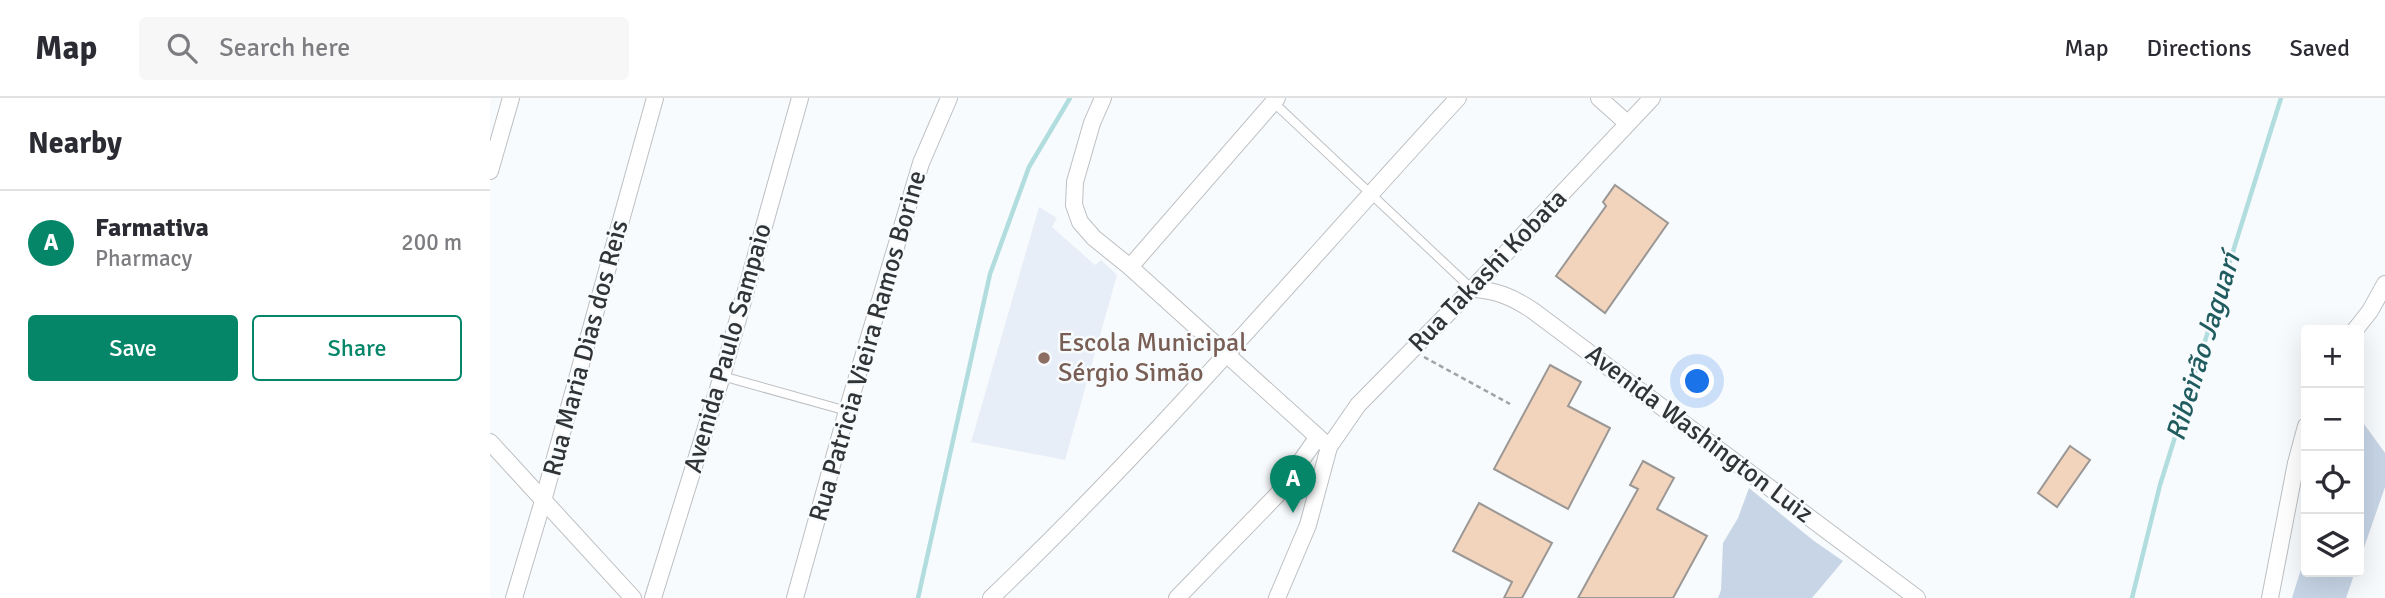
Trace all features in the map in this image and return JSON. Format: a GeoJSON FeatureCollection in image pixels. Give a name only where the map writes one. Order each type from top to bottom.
{"type":"FeatureCollection","features":[{"type":"Feature","properties":{"kind":"street"},"geometry":{"type":"LineString","coordinates":[[490,171],[511,98]]}},
{"type":"Feature","properties":{"kind":"street","name":"Rua Maria Dias dos Reis"},"geometry":{"type":"LineString","coordinates":[[514,598],[655,98]]}},
{"type":"Feature","properties":{"kind":"street","name":"Avenida Paulo Sampaio"},"geometry":{"type":"LineString","coordinates":[[653,598],[722,376],[800,98]]}},
{"type":"Feature","properties":{"kind":"street","name":"Rua Patricia Vieira Ramos Borine"},"geometry":{"type":"LineString","coordinates":[[794,598],[921,163],[949,98]]}},
{"type":"Feature","properties":{"kind":"street"},"geometry":{"type":"LineString","coordinates":[[1103,98],[1075,182],[1074,205],[1080,222],[1094,238],[1130,267],[1323,443],[1308,524],[1277,598]]}},
{"type":"Feature","properties":{"kind":"street"},"geometry":{"type":"LineString","coordinates":[[991,598],[1228,355],[1458,98]]}},
{"type":"Feature","properties":{"kind":"street"},"geometry":{"type":"LineString","coordinates":[[1599,98],[1628,123]]}},
{"type":"Feature","properties":{"kind":"street","name":"Rua Takashi Kobata"},"geometry":{"type":"LineString","coordinates":[[1177,598],[1652,98]]}},
{"type":"Feature","properties":{"kind":"street"},"geometry":{"type":"LineString","coordinates":[[1130,267],[1273,99]]}},
{"type":"Feature","properties":{"kind":"street"},"geometry":{"type":"LineString","coordinates":[[2358,325],[2385,284]]}},
{"type":"Feature","properties":{"kind":"street","name":"Avenida Washington Luiz"},"geometry":{"type":"LineString","coordinates":[[1472,289],[1493,290],[1513,297],[1532,310],[1917,598]]}},
{"type":"Feature","properties":{"kind":"street"},"geometry":{"type":"LineString","coordinates":[[490,442],[633,598]]}},
{"type":"Feature","properties":{"kind":"street"},"geometry":{"type":"LineString","coordinates":[[2270,598],[2301,444]]}},
{"type":"Feature","properties":{"kind":"lane"},"geometry":{"type":"LineString","coordinates":[[1273,99],[1369,195],[1472,289]]}},
{"type":"Feature","properties":{"kind":"lane"},"geometry":{"type":"LineString","coordinates":[[722,376],[847,411]]}},
{"type":"Feature","properties":{"kind":"path"},"geometry":{"type":"LineString","coordinates":[[1412,350],[1510,404]]}},
{"type":"Feature","properties":{"kind":"shaded area","name":"Escola Municipal Sérgio Simão"},"geometry":{"type":"Polygon","coordinates":[[[1039,207],[1057,218],[1052,227],[1095,265],[1101,260],[1117,275],[1065,460],[971,442],[1039,207]]]}},
{"type":"Feature","properties":{"kind":"shaded area"},"geometry":{"type":"Polygon","coordinates":[[[2364,424],[2385,453],[2385,487],[2364,548],[2364,424]]]}},
{"type":"Feature","properties":{"kind":"shaded area"},"geometry":{"type":"Polygon","coordinates":[[[1749,488],[1843,561],[1812,598],[1718,598],[1721,590],[1723,543],[1738,518],[1749,488]]]}},
{"type":"Feature","properties":{"kind":"shaded area"},"geometry":{"type":"Polygon","coordinates":[[[2301,569],[2301,577],[2353,577],[2346,598],[2292,598],[2301,569]]]}},
{"type":"Feature","properties":{"kind":"building"},"geometry":{"type":"Polygon","coordinates":[[[1615,185],[1668,223],[1605,313],[1556,276],[1606,206],[1603,202],[1615,185]]]}},
{"type":"Feature","properties":{"kind":"building"},"geometry":{"type":"Polygon","coordinates":[[[1550,365],[1581,382],[1568,406],[1610,428],[1568,509],[1494,469],[1550,365]]]}},
{"type":"Feature","properties":{"kind":"building"},"geometry":{"type":"Polygon","coordinates":[[[2070,446],[2090,460],[2057,507],[2038,493],[2070,446]]]}},
{"type":"Feature","properties":{"kind":"building"},"geometry":{"type":"Polygon","coordinates":[[[1643,461],[1674,478],[1657,509],[1707,536],[1673,598],[1578,598],[1638,489],[1630,485],[1643,461]]]}},
{"type":"Feature","properties":{"kind":"building"},"geometry":{"type":"Polygon","coordinates":[[[1479,503],[1552,543],[1522,598],[1504,598],[1512,582],[1453,551],[1479,503]]]}},
{"type":"Feature","properties":{"kind":"waterway"},"geometry":{"type":"LineString","coordinates":[[918,598],[990,274],[1029,167],[1070,98]]}},
{"type":"Feature","properties":{"kind":"waterway","name":"Ribeirão Jaguarí"},"geometry":{"type":"LineString","coordinates":[[2132,598],[2160,485],[2281,98]]}},
{"type":"Feature","properties":{"kind":"place","name":"Escola Municipal Sérgio Simão"},"geometry":{"type":"Point","coordinates":[1044,358]}},
{"type":"Feature","properties":{"kind":"place","name":"Farmativa"},"geometry":{"type":"Point","coordinates":[1293,513]}}]}
